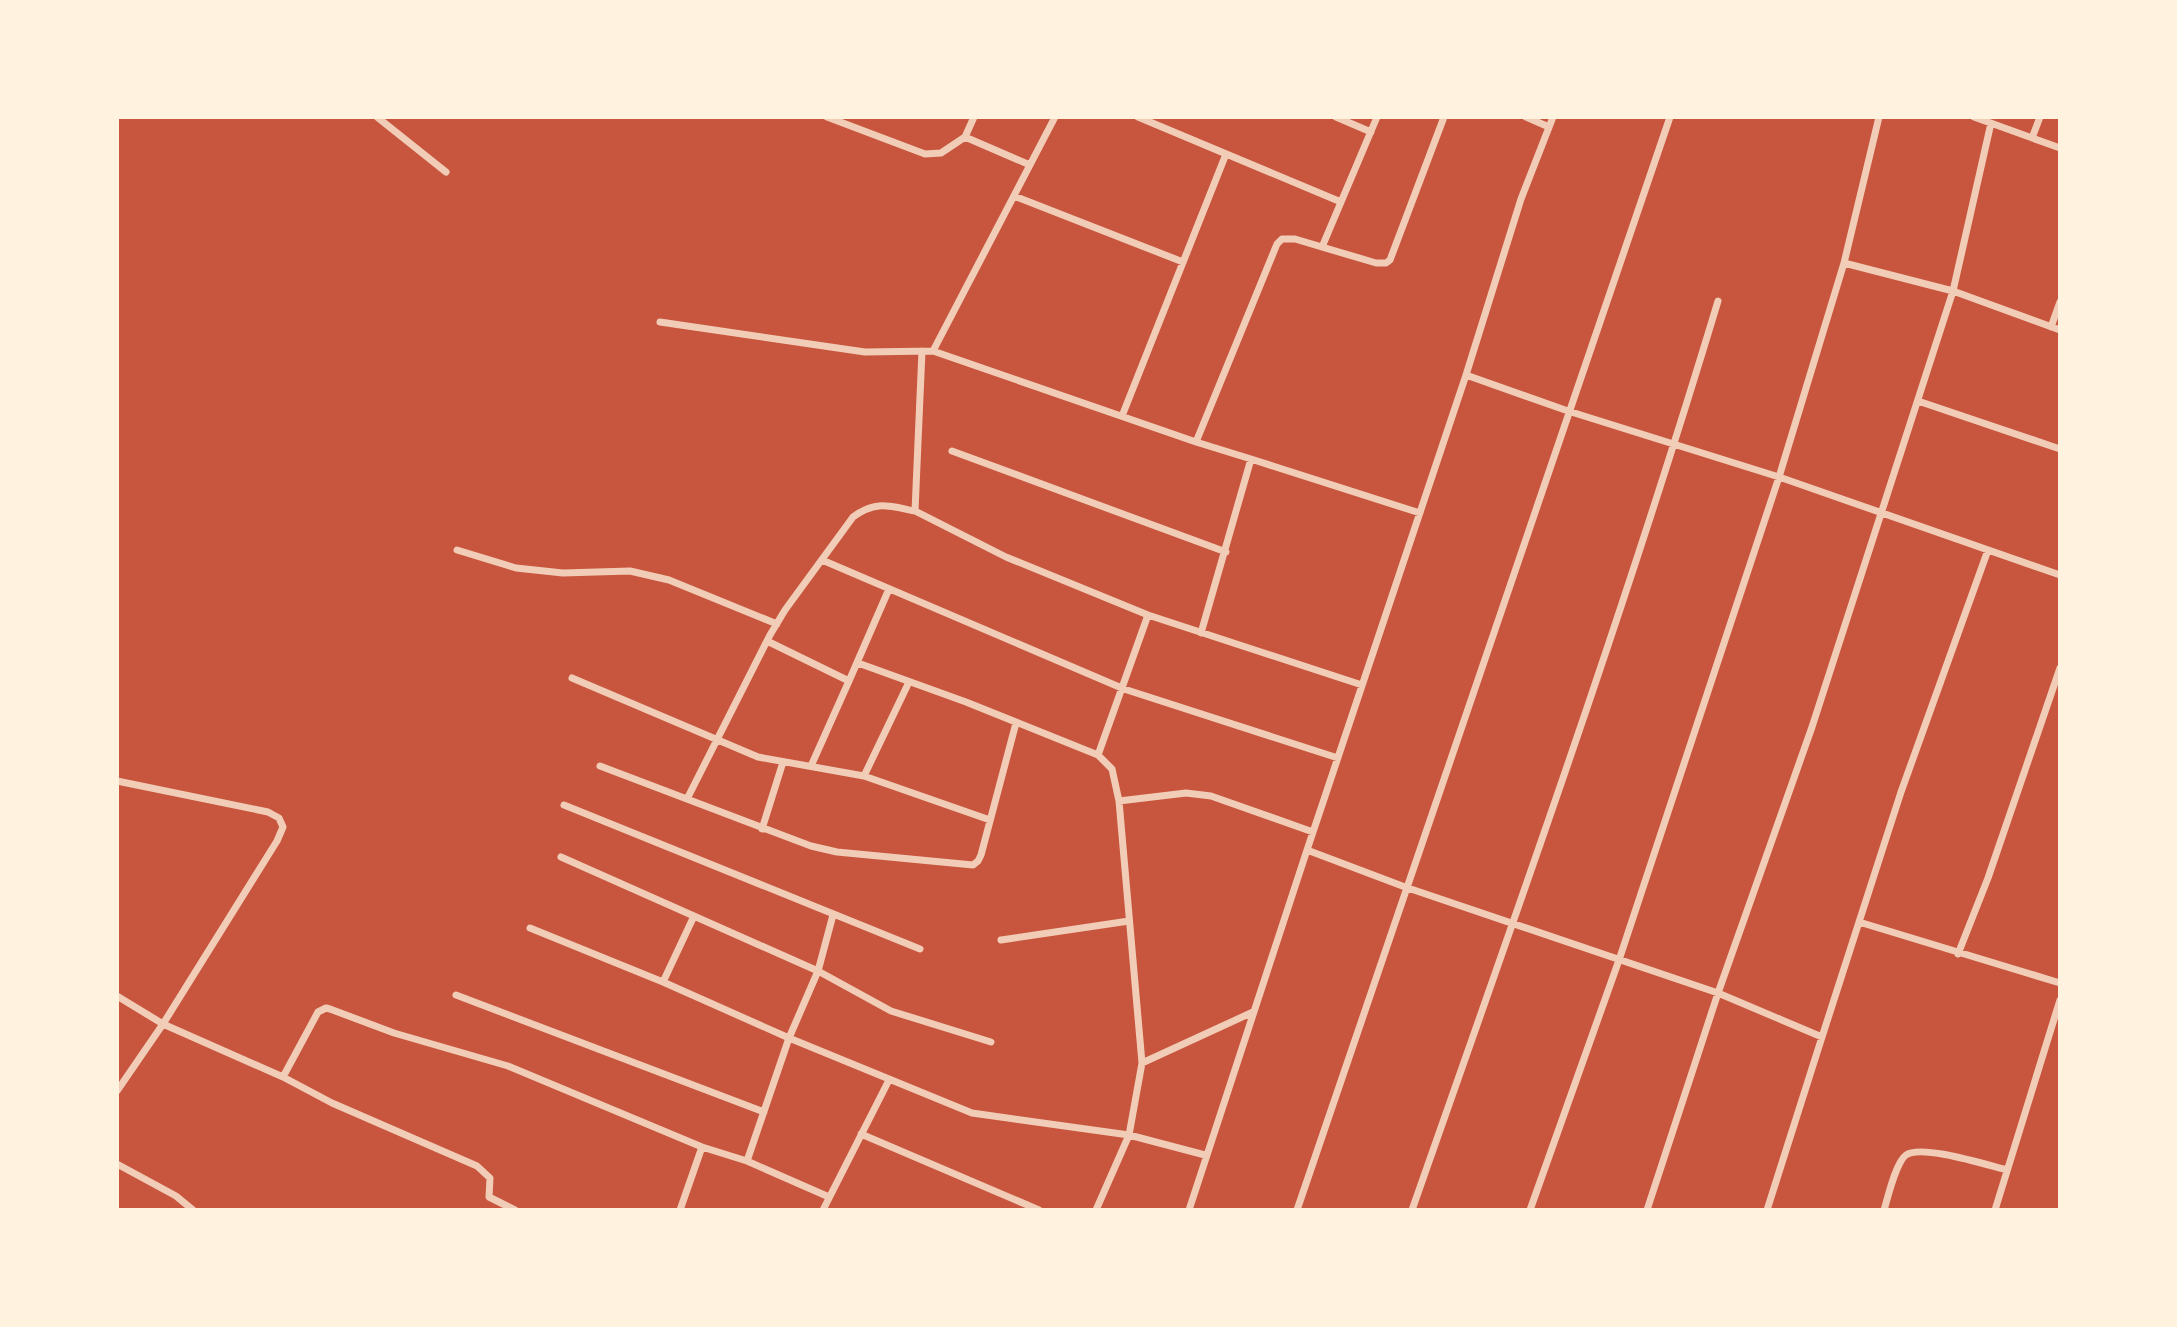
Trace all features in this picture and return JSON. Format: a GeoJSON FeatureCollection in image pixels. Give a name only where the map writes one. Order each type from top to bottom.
{"type":"FeatureCollection","features":[{"type":"Feature","properties":{"kind":"street"},"geometry":{"type":"LineString","coordinates":[[377,117],[446,172]]}},
{"type":"Feature","properties":{"kind":"street"},"geometry":{"type":"LineString","coordinates":[[827,117],[925,154],[941,153],[965,137],[974,117]]}},
{"type":"Feature","properties":{"kind":"street"},"geometry":{"type":"LineString","coordinates":[[933,351],[1055,117]]}},
{"type":"Feature","properties":{"kind":"street"},"geometry":{"type":"LineString","coordinates":[[1138,117],[1341,202]]}},
{"type":"Feature","properties":{"kind":"street"},"geometry":{"type":"LineString","coordinates":[[1336,117],[1371,132]]}},
{"type":"Feature","properties":{"kind":"street"},"geometry":{"type":"LineString","coordinates":[[1322,247],[1377,117]]}},
{"type":"Feature","properties":{"kind":"street"},"geometry":{"type":"LineString","coordinates":[[1196,442],[1277,244],[1282,239],[1289,238],[1376,263],[1390,260],[1444,117]]}},
{"type":"Feature","properties":{"kind":"street"},"geometry":{"type":"LineString","coordinates":[[1526,117],[1549,127]]}},
{"type":"Feature","properties":{"kind":"street"},"geometry":{"type":"LineString","coordinates":[[1189,1210],[1205,1155],[1466,376],[1521,199],[1553,117]]}},
{"type":"Feature","properties":{"kind":"street"},"geometry":{"type":"LineString","coordinates":[[1297,1210],[1405,887],[1449,766],[1670,117]]}},
{"type":"Feature","properties":{"kind":"street"},"geometry":{"type":"LineString","coordinates":[[1974,117],[2060,148]]}},
{"type":"Feature","properties":{"kind":"street"},"geometry":{"type":"LineString","coordinates":[[2032,138],[2040,117]]}},
{"type":"Feature","properties":{"kind":"street"},"geometry":{"type":"LineString","coordinates":[[1530,1210],[1619,960],[1779,477],[1843,264],[1877,118]]}},
{"type":"Feature","properties":{"kind":"street"},"geometry":{"type":"LineString","coordinates":[[1647,1210],[1718,993],[1812,727],[1953,291],[1991,123]]}},
{"type":"Feature","properties":{"kind":"street"},"geometry":{"type":"LineString","coordinates":[[965,137],[1030,165]]}},
{"type":"Feature","properties":{"kind":"street"},"geometry":{"type":"LineString","coordinates":[[1122,416],[1226,154]]}},
{"type":"Feature","properties":{"kind":"street"},"geometry":{"type":"LineString","coordinates":[[1014,196],[1183,262]]}},
{"type":"Feature","properties":{"kind":"street"},"geometry":{"type":"LineString","coordinates":[[1843,264],[1953,291],[2056,328],[2060,302]]}},
{"type":"Feature","properties":{"kind":"street"},"geometry":{"type":"LineString","coordinates":[[1412,1210],[1675,445],[1718,301]]}},
{"type":"Feature","properties":{"kind":"street"},"geometry":{"type":"LineString","coordinates":[[660,322],[865,352],[933,351],[1196,442],[1420,513]]}},
{"type":"Feature","properties":{"kind":"street"},"geometry":{"type":"LineString","coordinates":[[915,511],[922,351]]}},
{"type":"Feature","properties":{"kind":"street"},"geometry":{"type":"LineString","coordinates":[[1466,376],[1779,477],[2060,575]]}},
{"type":"Feature","properties":{"kind":"street"},"geometry":{"type":"LineString","coordinates":[[1918,401],[2060,449]]}},
{"type":"Feature","properties":{"kind":"street"},"geometry":{"type":"LineString","coordinates":[[952,451],[1226,552]]}},
{"type":"Feature","properties":{"kind":"street"},"geometry":{"type":"LineString","coordinates":[[1201,633],[1251,458]]}},
{"type":"Feature","properties":{"kind":"street"},"geometry":{"type":"LineString","coordinates":[[687,799],[777,624],[853,517],[865,508],[878,505],[915,511],[1006,557],[1148,615],[1362,685]]}},
{"type":"Feature","properties":{"kind":"street"},"geometry":{"type":"LineString","coordinates":[[457,550],[516,568],[564,573],[630,571],[669,580],[777,624]]}},
{"type":"Feature","properties":{"kind":"street"},"geometry":{"type":"LineString","coordinates":[[1767,1210],[1901,792],[1988,551]]}},
{"type":"Feature","properties":{"kind":"street"},"geometry":{"type":"LineString","coordinates":[[822,560],[1124,689],[1338,758]]}},
{"type":"Feature","properties":{"kind":"street"},"geometry":{"type":"LineString","coordinates":[[811,766],[890,589]]}},
{"type":"Feature","properties":{"kind":"street"},"geometry":{"type":"LineString","coordinates":[[1098,755],[1124,689],[1148,615]]}},
{"type":"Feature","properties":{"kind":"street"},"geometry":{"type":"LineString","coordinates":[[767,641],[849,681]]}},
{"type":"Feature","properties":{"kind":"street"},"geometry":{"type":"LineString","coordinates":[[858,663],[1098,755],[1112,769],[1119,801],[1142,1063],[1129,1135],[1096,1210]]}},
{"type":"Feature","properties":{"kind":"street"},"geometry":{"type":"LineString","coordinates":[[1958,954],[1988,877],[2060,668]]}},
{"type":"Feature","properties":{"kind":"street"},"geometry":{"type":"LineString","coordinates":[[572,678],[758,757],[864,776],[990,820]]}},
{"type":"Feature","properties":{"kind":"street"},"geometry":{"type":"LineString","coordinates":[[864,776],[909,682]]}},
{"type":"Feature","properties":{"kind":"street"},"geometry":{"type":"LineString","coordinates":[[600,766],[811,846],[837,852],[973,865],[978,861],[1016,723]]}},
{"type":"Feature","properties":{"kind":"street"},"geometry":{"type":"LineString","coordinates":[[762,829],[783,762]]}},
{"type":"Feature","properties":{"kind":"street"},"geometry":{"type":"LineString","coordinates":[[117,781],[268,812],[279,818],[283,827],[277,841],[163,1024],[117,1091]]}},
{"type":"Feature","properties":{"kind":"street"},"geometry":{"type":"LineString","coordinates":[[1119,801],[1186,793],[1211,796],[1313,832]]}},
{"type":"Feature","properties":{"kind":"street"},"geometry":{"type":"LineString","coordinates":[[564,805],[920,950]]}},
{"type":"Feature","properties":{"kind":"street"},"geometry":{"type":"LineString","coordinates":[[1307,850],[1405,887],[1718,993],[1822,1037]]}},
{"type":"Feature","properties":{"kind":"street"},"geometry":{"type":"LineString","coordinates":[[561,857],[818,971],[891,1011],[991,1042]]}},
{"type":"Feature","properties":{"kind":"street"},"geometry":{"type":"LineString","coordinates":[[663,982],[694,915]]}},
{"type":"Feature","properties":{"kind":"street"},"geometry":{"type":"LineString","coordinates":[[747,1161],[789,1038],[818,971],[833,915]]}},
{"type":"Feature","properties":{"kind":"street"},"geometry":{"type":"LineString","coordinates":[[1001,940],[1129,921]]}},
{"type":"Feature","properties":{"kind":"street"},"geometry":{"type":"LineString","coordinates":[[1859,922],[2060,983]]}},
{"type":"Feature","properties":{"kind":"street"},"geometry":{"type":"LineString","coordinates":[[530,928],[972,1113],[1129,1135],[1205,1155]]}},
{"type":"Feature","properties":{"kind":"street"},"geometry":{"type":"LineString","coordinates":[[456,995],[764,1112]]}},
{"type":"Feature","properties":{"kind":"street"},"geometry":{"type":"LineString","coordinates":[[117,996],[163,1024],[283,1077],[332,1103],[477,1166],[489,1178],[489,1197],[515,1210]]}},
{"type":"Feature","properties":{"kind":"street"},"geometry":{"type":"LineString","coordinates":[[1995,1210],[2060,1000]]}},
{"type":"Feature","properties":{"kind":"street"},"geometry":{"type":"LineString","coordinates":[[283,1077],[318,1012],[326,1008],[394,1033],[508,1066],[702,1147],[747,1161],[829,1197]]}},
{"type":"Feature","properties":{"kind":"street"},"geometry":{"type":"LineString","coordinates":[[1142,1063],[1253,1012]]}},
{"type":"Feature","properties":{"kind":"street"},"geometry":{"type":"LineString","coordinates":[[823,1210],[889,1080]]}},
{"type":"Feature","properties":{"kind":"street"},"geometry":{"type":"LineString","coordinates":[[861,1134],[1039,1210]]}},
{"type":"Feature","properties":{"kind":"street"},"geometry":{"type":"LineString","coordinates":[[680,1210],[702,1147]]}},
{"type":"Feature","properties":{"kind":"street"},"geometry":{"type":"LineString","coordinates":[[1884,1210],[1901,1161],[1907,1154],[1933,1153],[2007,1170]]}},
{"type":"Feature","properties":{"kind":"street"},"geometry":{"type":"LineString","coordinates":[[117,1164],[176,1196],[193,1210]]}}]}
